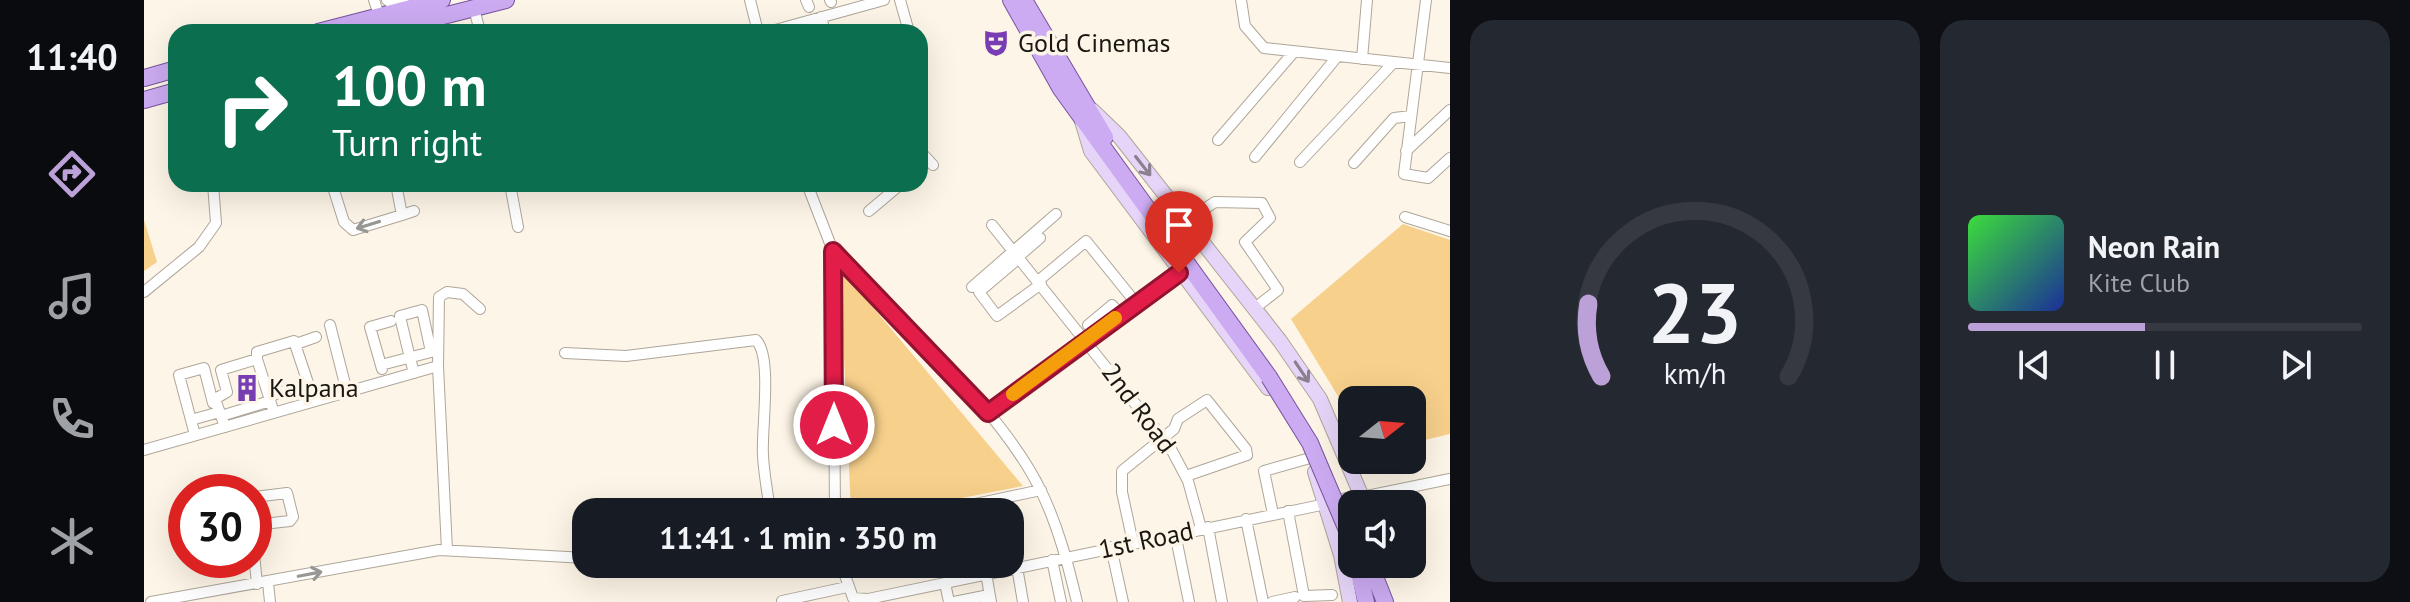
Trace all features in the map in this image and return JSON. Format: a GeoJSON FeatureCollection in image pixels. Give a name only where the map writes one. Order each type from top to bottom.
{"type":"FeatureCollection","features":[{"type":"Feature","properties":{"kind":"main road"},"geometry":{"type":"LineString","coordinates":[[352,24],[442,0]]}},
{"type":"Feature","properties":{"kind":"main road"},"geometry":{"type":"LineString","coordinates":[[391,15],[474,8],[506,0]]}},
{"type":"Feature","properties":{"kind":"main road"},"geometry":{"type":"LineString","coordinates":[[1011,0],[1032,24],[1089,116],[1311,428],[1339,490]]}},
{"type":"Feature","properties":{"kind":"main road"},"geometry":{"type":"LineString","coordinates":[[1024,0],[1032,24]]}},
{"type":"Feature","properties":{"kind":"main road"},"geometry":{"type":"LineString","coordinates":[[144,78],[168,71]]}},
{"type":"Feature","properties":{"kind":"main road"},"geometry":{"type":"LineString","coordinates":[[144,100],[168,93]]}},
{"type":"Feature","properties":{"kind":"main road"},"geometry":{"type":"LineString","coordinates":[[1272,374],[1310,443],[1338,509]]}},
{"type":"Feature","properties":{"kind":"main road"},"geometry":{"type":"LineString","coordinates":[[1360,578],[1366,602]]}},
{"type":"Feature","properties":{"kind":"main road"},"geometry":{"type":"LineString","coordinates":[[1376,578],[1385,602]]}},
{"type":"Feature","properties":{"kind":"street"},"geometry":{"type":"LineString","coordinates":[[374,0],[391,15]]}},
{"type":"Feature","properties":{"kind":"street"},"geometry":{"type":"LineString","coordinates":[[750,0],[756,24]]}},
{"type":"Feature","properties":{"kind":"street"},"geometry":{"type":"LineString","coordinates":[[796,24],[884,0]]}},
{"type":"Feature","properties":{"kind":"street"},"geometry":{"type":"LineString","coordinates":[[900,0],[907,24]]}},
{"type":"Feature","properties":{"kind":"street"},"geometry":{"type":"LineString","coordinates":[[1241,0],[1245,26],[1253,39],[1264,48],[1450,68]]}},
{"type":"Feature","properties":{"kind":"street"},"geometry":{"type":"LineString","coordinates":[[1362,59],[1367,0]]}},
{"type":"Feature","properties":{"kind":"street"},"geometry":{"type":"LineString","coordinates":[[1426,0],[1404,174],[1428,178],[1449,162]]}},
{"type":"Feature","properties":{"kind":"street"},"geometry":{"type":"LineString","coordinates":[[474,8],[478,24]]}},
{"type":"Feature","properties":{"kind":"street"},"geometry":{"type":"LineString","coordinates":[[821,17],[823,24]]}},
{"type":"Feature","properties":{"kind":"street"},"geometry":{"type":"LineString","coordinates":[[1218,140],[1293,53]]}},
{"type":"Feature","properties":{"kind":"street"},"geometry":{"type":"LineString","coordinates":[[1255,157],[1336,58]]}},
{"type":"Feature","properties":{"kind":"street"},"geometry":{"type":"LineString","coordinates":[[1300,162],[1394,62]]}},
{"type":"Feature","properties":{"kind":"street"},"geometry":{"type":"LineString","coordinates":[[1406,151],[1450,110]]}},
{"type":"Feature","properties":{"kind":"street"},"geometry":{"type":"LineString","coordinates":[[1089,116],[1119,136],[1255,308],[1320,399],[1359,490]]}},
{"type":"Feature","properties":{"kind":"street"},"geometry":{"type":"LineString","coordinates":[[1089,116],[1091,151],[1179,273],[1268,388],[1310,458],[1326,504],[1350,602]]}},
{"type":"Feature","properties":{"kind":"street"},"geometry":{"type":"LineString","coordinates":[[1354,163],[1394,118],[1411,116]]}},
{"type":"Feature","properties":{"kind":"street"},"geometry":{"type":"LineString","coordinates":[[144,292],[199,247],[216,223],[214,192]]}},
{"type":"Feature","properties":{"kind":"street"},"geometry":{"type":"LineString","coordinates":[[338,192],[350,230],[414,211]]}},
{"type":"Feature","properties":{"kind":"street"},"geometry":{"type":"LineString","coordinates":[[398,192],[402,215]]}},
{"type":"Feature","properties":{"kind":"street"},"geometry":{"type":"LineString","coordinates":[[511,192],[518,227]]}},
{"type":"Feature","properties":{"kind":"street"},"geometry":{"type":"LineString","coordinates":[[810,192],[833,251],[835,498]]}},
{"type":"Feature","properties":{"kind":"street"},"geometry":{"type":"LineString","coordinates":[[869,211],[892,192]]}},
{"type":"Feature","properties":{"kind":"street"},"geometry":{"type":"LineString","coordinates":[[1186,221],[1215,202],[1262,203],[1270,218],[1245,242],[1278,290],[1255,308]]}},
{"type":"Feature","properties":{"kind":"street"},"geometry":{"type":"LineString","coordinates":[[1056,214],[979,292],[997,316],[1083,236]]}},
{"type":"Feature","properties":{"kind":"street"},"geometry":{"type":"LineString","coordinates":[[1405,217],[1450,231]]}},
{"type":"Feature","properties":{"kind":"street","name":"2nd Road"},"geometry":{"type":"LineString","coordinates":[[992,225],[1162,437],[1186,476],[1204,527],[1222,602]]}},
{"type":"Feature","properties":{"kind":"street"},"geometry":{"type":"LineString","coordinates":[[972,287],[1040,238]]}},
{"type":"Feature","properties":{"kind":"street"},"geometry":{"type":"LineString","coordinates":[[1035,280],[1086,241],[1136,303]]}},
{"type":"Feature","properties":{"kind":"street"},"geometry":{"type":"LineString","coordinates":[[833,251],[988,413],[1041,490],[1066,557],[1077,602]]}},
{"type":"Feature","properties":{"kind":"street"},"geometry":{"type":"LineString","coordinates":[[988,413],[1179,273]]}},
{"type":"Feature","properties":{"kind":"street"},"geometry":{"type":"LineString","coordinates":[[447,550],[438,366],[439,297],[447,292],[463,294],[480,309]]}},
{"type":"Feature","properties":{"kind":"street"},"geometry":{"type":"LineString","coordinates":[[1088,325],[1112,305],[1120,314]]}},
{"type":"Feature","properties":{"kind":"street"},"geometry":{"type":"LineString","coordinates":[[381,365],[410,358],[432,351],[422,310],[400,316],[410,358],[414,373]]}},
{"type":"Feature","properties":{"kind":"street"},"geometry":{"type":"LineString","coordinates":[[385,381],[370,327],[391,321]]}},
{"type":"Feature","properties":{"kind":"street"},"geometry":{"type":"LineString","coordinates":[[330,325],[347,392]]}},
{"type":"Feature","properties":{"kind":"street"},"geometry":{"type":"LineString","coordinates":[[296,344],[316,337]]}},
{"type":"Feature","properties":{"kind":"street"},"geometry":{"type":"LineString","coordinates":[[565,353],[626,356],[756,340],[761,345],[764,366],[763,457],[768,498]]}},
{"type":"Feature","properties":{"kind":"street"},"geometry":{"type":"LineString","coordinates":[[274,413],[257,352],[293,341],[314,401]]}},
{"type":"Feature","properties":{"kind":"street"},"geometry":{"type":"LineString","coordinates":[[220,421],[215,397],[227,392],[221,370],[257,359]]}},
{"type":"Feature","properties":{"kind":"street"},"geometry":{"type":"LineString","coordinates":[[191,420],[220,421],[274,413],[438,366]]}},
{"type":"Feature","properties":{"kind":"street"},"geometry":{"type":"LineString","coordinates":[[195,435],[178,378],[181,374],[204,368],[220,421]]}},
{"type":"Feature","properties":{"kind":"street"},"geometry":{"type":"LineString","coordinates":[[144,450],[195,435],[269,399],[309,384]]}},
{"type":"Feature","properties":{"kind":"street"},"geometry":{"type":"LineString","coordinates":[[1133,543],[1122,492],[1122,471],[1174,429],[1178,419],[1205,399],[1246,449],[1247,455],[1241,460],[1186,476]]}},
{"type":"Feature","properties":{"kind":"street"},"geometry":{"type":"LineString","coordinates":[[1273,514],[1264,471],[1310,458]]}},
{"type":"Feature","properties":{"kind":"street","name":"1st Road"},"geometry":{"type":"LineString","coordinates":[[1396,490],[1450,479]]}},
{"type":"Feature","properties":{"kind":"street"},"geometry":{"type":"LineString","coordinates":[[1004,498],[1041,490]]}},
{"type":"Feature","properties":{"kind":"street"},"geometry":{"type":"LineString","coordinates":[[272,495],[287,493],[293,517],[290,521],[272,523]]}},
{"type":"Feature","properties":{"kind":"street","name":"1st Road"},"geometry":{"type":"LineString","coordinates":[[1024,566],[1338,502]]}},
{"type":"Feature","properties":{"kind":"street"},"geometry":{"type":"LineString","coordinates":[[1288,511],[1304,596],[1332,595]]}},
{"type":"Feature","properties":{"kind":"street"},"geometry":{"type":"LineString","coordinates":[[1246,519],[1263,602]]}},
{"type":"Feature","properties":{"kind":"street"},"geometry":{"type":"LineString","coordinates":[[1175,533],[1192,602]]}},
{"type":"Feature","properties":{"kind":"street"},"geometry":{"type":"LineString","coordinates":[[1111,547],[1123,602]]}},
{"type":"Feature","properties":{"kind":"street"},"geometry":{"type":"LineString","coordinates":[[151,602],[223,596],[262,583],[447,550],[572,557]]}},
{"type":"Feature","properties":{"kind":"street"},"geometry":{"type":"LineString","coordinates":[[1218,552],[1228,602]]}},
{"type":"Feature","properties":{"kind":"street"},"geometry":{"type":"LineString","coordinates":[[1052,560],[1061,602]]}},
{"type":"Feature","properties":{"kind":"street"},"geometry":{"type":"LineString","coordinates":[[1185,562],[1192,602]]}},
{"type":"Feature","properties":{"kind":"street"},"geometry":{"type":"LineString","coordinates":[[261,578],[269,602]]}},
{"type":"Feature","properties":{"kind":"street"},"geometry":{"type":"LineString","coordinates":[[844,578],[847,588]]}},
{"type":"Feature","properties":{"kind":"street","name":"1st Road"},"geometry":{"type":"LineString","coordinates":[[782,601],[847,588],[853,598],[859,599],[964,578]]}},
{"type":"Feature","properties":{"kind":"street"},"geometry":{"type":"LineString","coordinates":[[987,578],[989,602]]}},
{"type":"Feature","properties":{"kind":"street"},"geometry":{"type":"LineString","coordinates":[[1019,578],[1023,602]]}},
{"type":"Feature","properties":{"kind":"street"},"geometry":{"type":"LineString","coordinates":[[942,583],[952,602],[984,596],[989,602]]}},
{"type":"Feature","properties":{"kind":"street"},"geometry":{"type":"LineString","coordinates":[[941,602],[942,583]]}},
{"type":"Feature","properties":{"kind":"street"},"geometry":{"type":"LineString","coordinates":[[1272,602],[1295,597]]}},
{"type":"Feature","properties":{"kind":"shaded area"},"geometry":{"type":"Polygon","coordinates":[[[144,220],[157,262],[144,271],[144,220]]]}},
{"type":"Feature","properties":{"kind":"shaded area"},"geometry":{"type":"Polygon","coordinates":[[[1403,224],[1450,240],[1450,434],[1426,440],[1426,386],[1338,386],[1338,396],[1291,319],[1403,224]]]}},
{"type":"Feature","properties":{"kind":"shaded area"},"geometry":{"type":"Polygon","coordinates":[[[840,268],[1023,486],[962,498],[850,498],[840,268]]]}},
{"type":"Feature","properties":{"kind":"slow traffic"},"geometry":{"type":"LineString","coordinates":[[1013,394],[1115,318]]}},
{"type":"Feature","properties":{"kind":"place","name":"Gold Cinemas"},"geometry":{"type":"Point","coordinates":[996,43]}},
{"type":"Feature","properties":{"kind":"place","name":"Kalpana"},"geometry":{"type":"Point","coordinates":[247,388]}},
{"type":"Feature","properties":{"kind":"route"},"geometry":{"type":"LineString","coordinates":[[834,425],[833,251],[988,413],[1179,273]]}}]}
